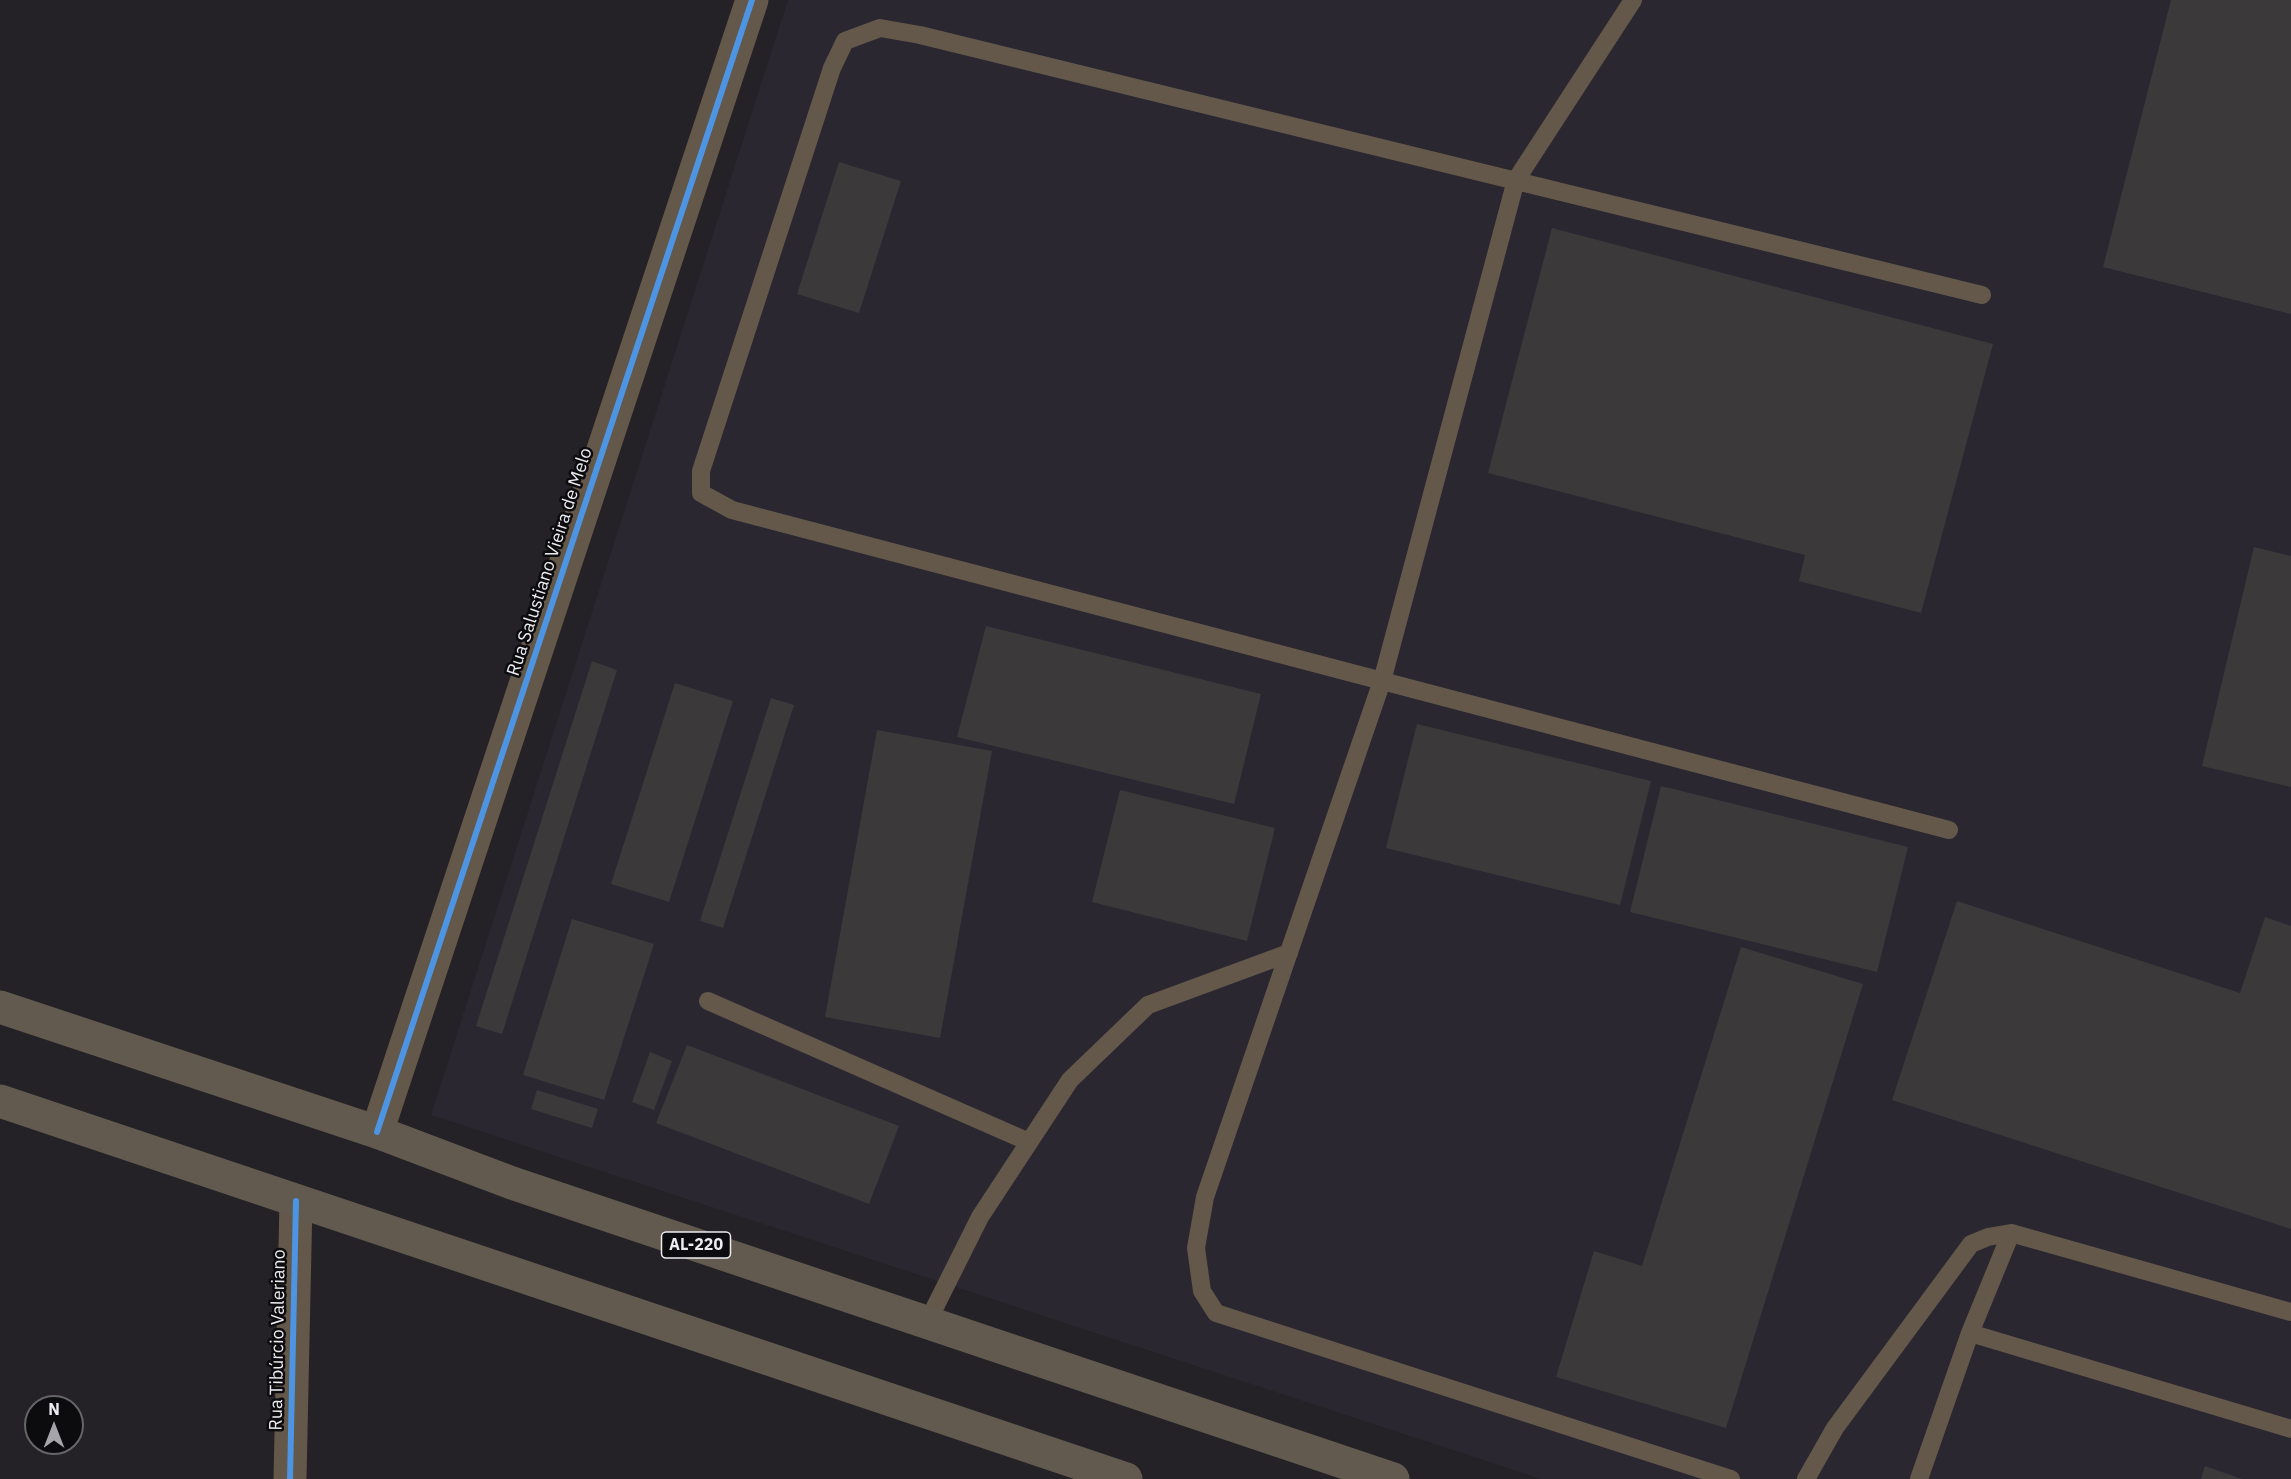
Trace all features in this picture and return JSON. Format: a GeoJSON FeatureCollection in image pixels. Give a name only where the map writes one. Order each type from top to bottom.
{"type":"FeatureCollection","features":[{"type":"Feature","properties":{"kind":"highway","name":"AL-220"},"geometry":{"type":"LineString","coordinates":[[0,1007],[377,1132],[512,1184],[1393,1479]]}},
{"type":"Feature","properties":{"kind":"highway"},"geometry":{"type":"LineString","coordinates":[[0,1101],[1126,1479]]}},
{"type":"Feature","properties":{"kind":"street","name":"Rua Salustiano Vieira de Melo"},"geometry":{"type":"LineString","coordinates":[[377,1132],[752,0]]}},
{"type":"Feature","properties":{"kind":"street","name":"Rua Tibúrcio Valeriano"},"geometry":{"type":"LineString","coordinates":[[290,1479],[296,1201]]}},
{"type":"Feature","properties":{"kind":"lane"},"geometry":{"type":"LineString","coordinates":[[1633,0],[1516,180],[1382,681],[1205,1197],[1196,1248],[1202,1291],[1216,1313],[1731,1479]]}},
{"type":"Feature","properties":{"kind":"lane"},"geometry":{"type":"LineString","coordinates":[[1949,830],[732,510],[701,493],[701,471],[832,68],[845,41],[880,28],[920,35],[1982,295]]}},
{"type":"Feature","properties":{"kind":"lane"},"geometry":{"type":"LineString","coordinates":[[927,1323],[980,1217],[1070,1080],[1148,1005],[1289,953]]}},
{"type":"Feature","properties":{"kind":"lane"},"geometry":{"type":"LineString","coordinates":[[708,1001],[1029,1142]]}},
{"type":"Feature","properties":{"kind":"lane"},"geometry":{"type":"LineString","coordinates":[[1919,1479],[1970,1333],[2011,1233]]}},
{"type":"Feature","properties":{"kind":"lane"},"geometry":{"type":"LineString","coordinates":[[1806,1479],[1835,1428],[1971,1244],[1988,1237],[2011,1233],[2291,1312]]}},
{"type":"Feature","properties":{"kind":"lane"},"geometry":{"type":"LineString","coordinates":[[1970,1333],[2291,1429]]}},
{"type":"Feature","properties":{"kind":"shaded area"},"geometry":{"type":"Polygon","coordinates":[[[788,0],[2291,0],[2291,1479],[1541,1479],[431,1115],[788,0]]]}},
{"type":"Feature","properties":{"kind":"building"},"geometry":{"type":"Polygon","coordinates":[[[2171,0],[2291,0],[2291,314],[2103,267],[2171,0]]]}},
{"type":"Feature","properties":{"kind":"building"},"geometry":{"type":"Polygon","coordinates":[[[839,162],[901,181],[859,313],[797,294],[839,162]]]}},
{"type":"Feature","properties":{"kind":"building"},"geometry":{"type":"Polygon","coordinates":[[[1552,228],[1993,344],[1921,613],[1799,581],[1805,555],[1488,473],[1552,228]]]}},
{"type":"Feature","properties":{"kind":"building"},"geometry":{"type":"Polygon","coordinates":[[[2254,547],[2291,556],[2291,787],[2202,766],[2254,547]]]}},
{"type":"Feature","properties":{"kind":"building"},"geometry":{"type":"Polygon","coordinates":[[[986,626],[1261,694],[1234,804],[957,737],[986,626]]]}},
{"type":"Feature","properties":{"kind":"building"},"geometry":{"type":"Polygon","coordinates":[[[592,661],[617,670],[502,1034],[476,1026],[592,661]]]}},
{"type":"Feature","properties":{"kind":"building"},"geometry":{"type":"Polygon","coordinates":[[[675,683],[733,701],[669,902],[611,884],[675,683]]]}},
{"type":"Feature","properties":{"kind":"building"},"geometry":{"type":"Polygon","coordinates":[[[771,698],[794,705],[723,928],[700,921],[771,698]]]}},
{"type":"Feature","properties":{"kind":"building"},"geometry":{"type":"Polygon","coordinates":[[[1417,724],[1651,781],[1620,905],[1386,848],[1417,724]]]}},
{"type":"Feature","properties":{"kind":"building"},"geometry":{"type":"Polygon","coordinates":[[[877,730],[992,751],[940,1038],[825,1017],[877,730]]]}},
{"type":"Feature","properties":{"kind":"building"},"geometry":{"type":"Polygon","coordinates":[[[1661,786],[1908,847],[1877,972],[1630,912],[1661,786]]]}},
{"type":"Feature","properties":{"kind":"building"},"geometry":{"type":"Polygon","coordinates":[[[1120,790],[1275,828],[1247,941],[1092,902],[1120,790]]]}},
{"type":"Feature","properties":{"kind":"building"},"geometry":{"type":"Polygon","coordinates":[[[1957,901],[2240,993],[2265,917],[2291,926],[2291,1229],[1892,1100],[1957,901]]]}},
{"type":"Feature","properties":{"kind":"building"},"geometry":{"type":"Polygon","coordinates":[[[572,919],[654,944],[604,1100],[523,1075],[572,919]]]}},
{"type":"Feature","properties":{"kind":"building"},"geometry":{"type":"Polygon","coordinates":[[[1741,947],[1863,984],[1726,1428],[1556,1377],[1594,1251],[1642,1266],[1741,947]]]}},
{"type":"Feature","properties":{"kind":"building"},"geometry":{"type":"Polygon","coordinates":[[[687,1045],[899,1126],[869,1204],[656,1123],[687,1045]]]}},
{"type":"Feature","properties":{"kind":"building"},"geometry":{"type":"Polygon","coordinates":[[[650,1052],[672,1061],[654,1110],[632,1102],[650,1052]]]}},
{"type":"Feature","properties":{"kind":"building"},"geometry":{"type":"Polygon","coordinates":[[[537,1090],[598,1109],[592,1128],[531,1109],[537,1090]]]}},
{"type":"Feature","properties":{"kind":"building"},"geometry":{"type":"Polygon","coordinates":[[[2205,1466],[2242,1479],[2201,1479],[2205,1466]]]}},
{"type":"Feature","properties":{"kind":"cycle path"},"geometry":{"type":"LineString","coordinates":[[377,1132],[752,0]]}},
{"type":"Feature","properties":{"kind":"cycle path"},"geometry":{"type":"LineString","coordinates":[[290,1479],[296,1201]]}}]}
